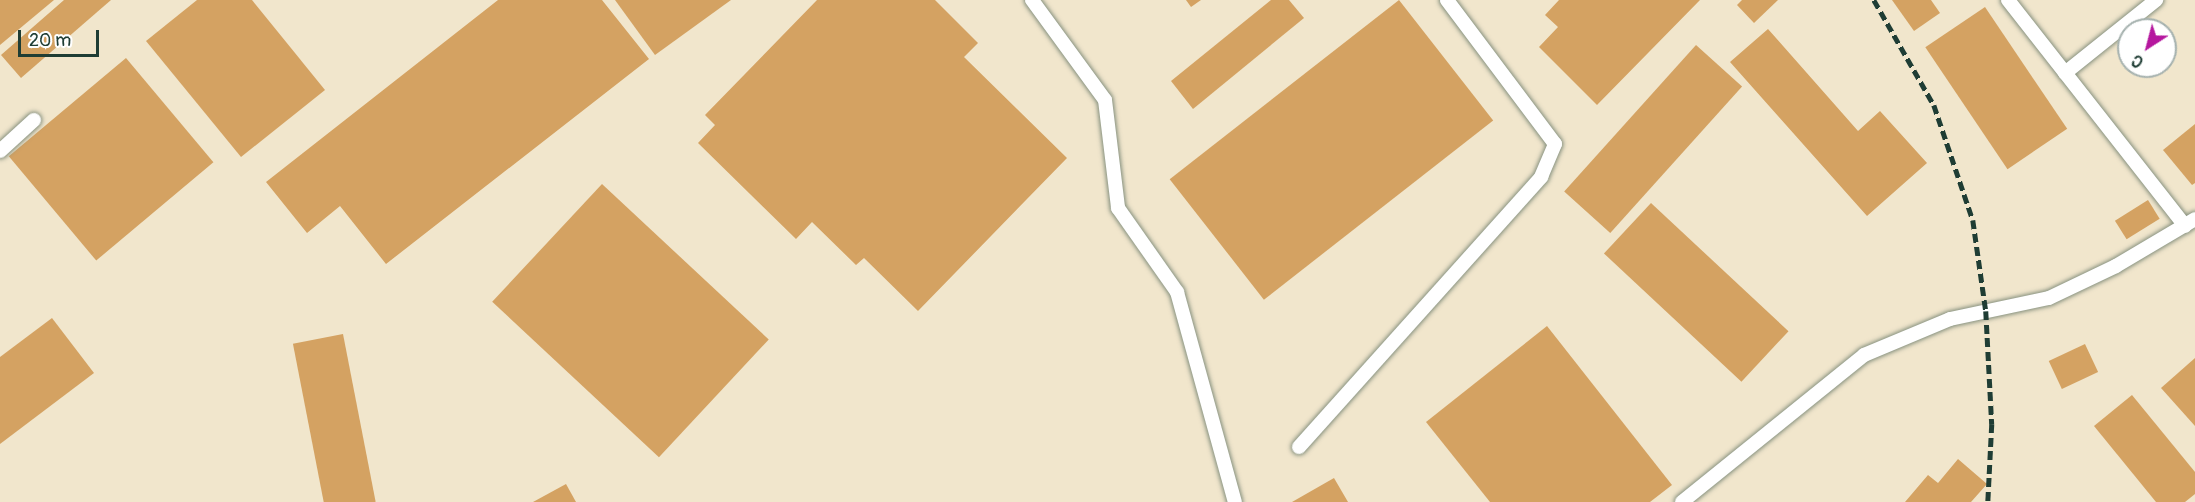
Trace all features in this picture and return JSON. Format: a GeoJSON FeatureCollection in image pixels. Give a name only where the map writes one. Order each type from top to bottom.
{"type":"FeatureCollection","features":[{"type":"Feature","properties":{"kind":"lane"},"geometry":{"type":"LineString","coordinates":[[1032,0],[1105,100],[1118,208],[1177,292],[1235,502]]}},
{"type":"Feature","properties":{"kind":"lane"},"geometry":{"type":"LineString","coordinates":[[1299,447],[1540,177],[1555,144],[1447,0]]}},
{"type":"Feature","properties":{"kind":"lane"},"geometry":{"type":"LineString","coordinates":[[1682,502],[1864,355],[1950,319],[2049,298],[2116,266],[2190,222],[2008,0]]}},
{"type":"Feature","properties":{"kind":"lane"},"geometry":{"type":"LineString","coordinates":[[2066,73],[2156,0]]}},
{"type":"Feature","properties":{"kind":"lane"},"geometry":{"type":"LineString","coordinates":[[0,151],[34,120]]}},
{"type":"Feature","properties":{"kind":"building"},"geometry":{"type":"Polygon","coordinates":[[[0,0],[54,0],[0,45],[0,0]]]}},
{"type":"Feature","properties":{"kind":"building"},"geometry":{"type":"Polygon","coordinates":[[[64,0],[111,0],[21,78],[1,55],[64,0]]]}},
{"type":"Feature","properties":{"kind":"building"},"geometry":{"type":"Polygon","coordinates":[[[197,0],[252,0],[325,90],[241,157],[146,41],[197,0]]]}},
{"type":"Feature","properties":{"kind":"building"},"geometry":{"type":"Polygon","coordinates":[[[498,0],[602,0],[649,59],[386,264],[340,206],[307,233],[266,182],[498,0]]]}},
{"type":"Feature","properties":{"kind":"building"},"geometry":{"type":"Polygon","coordinates":[[[615,0],[731,0],[655,55],[615,0]]]}},
{"type":"Feature","properties":{"kind":"building"},"geometry":{"type":"Polygon","coordinates":[[[817,0],[935,0],[978,43],[964,57],[1067,158],[918,311],[864,258],[856,265],[812,222],[796,239],[698,143],[715,125],[705,115],[817,0]]]}},
{"type":"Feature","properties":{"kind":"building"},"geometry":{"type":"Polygon","coordinates":[[[1186,0],[1201,0],[1191,7],[1186,0]]]}},
{"type":"Feature","properties":{"kind":"building"},"geometry":{"type":"Polygon","coordinates":[[[1271,0],[1289,0],[1304,18],[1193,109],[1171,81],[1271,0]]]}},
{"type":"Feature","properties":{"kind":"building"},"geometry":{"type":"Polygon","coordinates":[[[1399,0],[1493,121],[1264,300],[1170,179],[1399,0]]]}},
{"type":"Feature","properties":{"kind":"building"},"geometry":{"type":"Polygon","coordinates":[[[1559,0],[1700,0],[1597,105],[1539,47],[1558,27],[1545,15],[1559,0]]]}},
{"type":"Feature","properties":{"kind":"building"},"geometry":{"type":"Polygon","coordinates":[[[1742,0],[1778,0],[1754,23],[1737,5],[1742,0]]]}},
{"type":"Feature","properties":{"kind":"building"},"geometry":{"type":"Polygon","coordinates":[[[1892,0],[1931,0],[1940,13],[1914,31],[1892,0]]]}},
{"type":"Feature","properties":{"kind":"building"},"geometry":{"type":"Polygon","coordinates":[[[1985,7],[2067,129],[2008,169],[1925,47],[1985,7]]]}},
{"type":"Feature","properties":{"kind":"building"},"geometry":{"type":"Polygon","coordinates":[[[1768,29],[1858,131],[1880,111],[1927,163],[1867,216],[1730,62],[1768,29]]]}},
{"type":"Feature","properties":{"kind":"building"},"geometry":{"type":"Polygon","coordinates":[[[1696,45],[1742,86],[1610,233],[1564,191],[1696,45]]]}},
{"type":"Feature","properties":{"kind":"building"},"geometry":{"type":"Polygon","coordinates":[[[126,58],[213,162],[96,261],[9,156],[126,58]]]}},
{"type":"Feature","properties":{"kind":"building"},"geometry":{"type":"Polygon","coordinates":[[[2195,124],[2195,183],[2192,185],[2163,150],[2195,124]]]}},
{"type":"Feature","properties":{"kind":"building"},"geometry":{"type":"Polygon","coordinates":[[[602,184],[769,339],[659,457],[492,302],[602,184]]]}},
{"type":"Feature","properties":{"kind":"building"},"geometry":{"type":"Polygon","coordinates":[[[2148,200],[2160,219],[2127,239],[2115,221],[2148,200]]]}},
{"type":"Feature","properties":{"kind":"building"},"geometry":{"type":"Polygon","coordinates":[[[1651,203],[1788,331],[1741,382],[1604,253],[1651,203]]]}},
{"type":"Feature","properties":{"kind":"building"},"geometry":{"type":"Polygon","coordinates":[[[52,318],[94,373],[0,444],[0,357],[52,318]]]}},
{"type":"Feature","properties":{"kind":"building"},"geometry":{"type":"Polygon","coordinates":[[[1547,326],[1672,485],[1650,502],[1490,502],[1426,422],[1547,326]]]}},
{"type":"Feature","properties":{"kind":"building"},"geometry":{"type":"Polygon","coordinates":[[[343,334],[376,502],[324,502],[293,344],[343,334]]]}},
{"type":"Feature","properties":{"kind":"building"},"geometry":{"type":"Polygon","coordinates":[[[2085,344],[2098,372],[2062,389],[2049,361],[2085,344]]]}},
{"type":"Feature","properties":{"kind":"building"},"geometry":{"type":"Polygon","coordinates":[[[2195,358],[2195,426],[2161,388],[2195,358]]]}},
{"type":"Feature","properties":{"kind":"building"},"geometry":{"type":"Polygon","coordinates":[[[2132,395],[2195,472],[2195,494],[2185,502],[2156,502],[2094,426],[2132,395]]]}},
{"type":"Feature","properties":{"kind":"building"},"geometry":{"type":"Polygon","coordinates":[[[1958,459],[1987,484],[1971,502],[1905,502],[1928,475],[1938,483],[1958,459]]]}},
{"type":"Feature","properties":{"kind":"building"},"geometry":{"type":"Polygon","coordinates":[[[1334,478],[1348,502],[1292,502],[1334,478]]]}},
{"type":"Feature","properties":{"kind":"building"},"geometry":{"type":"Polygon","coordinates":[[[566,484],[576,502],[533,502],[566,484]]]}},
{"type":"Feature","properties":{"kind":"railway"},"geometry":{"type":"LineString","coordinates":[[1874,0],[1934,105],[1973,220],[1986,311],[1992,424],[1988,502]]}}]}
